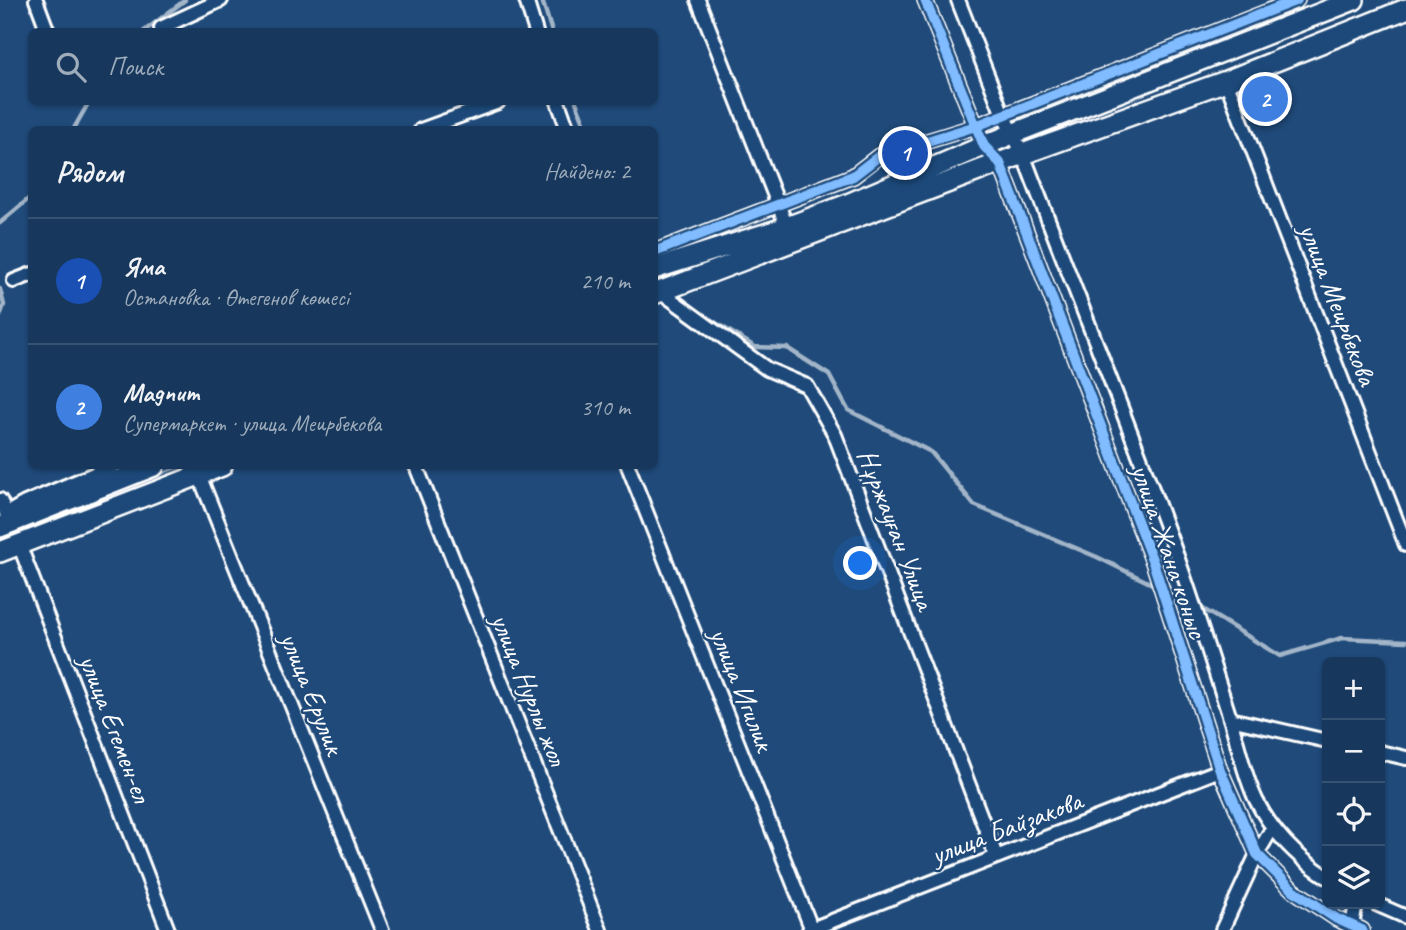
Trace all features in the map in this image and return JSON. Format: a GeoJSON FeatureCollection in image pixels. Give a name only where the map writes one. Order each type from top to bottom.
{"type":"FeatureCollection","features":[{"type":"Feature","properties":{"kind":"main road"},"geometry":{"type":"LineString","coordinates":[[658,269],[843,206],[1012,134],[1354,0]]}},
{"type":"Feature","properties":{"kind":"main road"},"geometry":{"type":"LineString","coordinates":[[658,293],[1023,154],[1226,81],[1406,9]]}},
{"type":"Feature","properties":{"kind":"main road"},"geometry":{"type":"LineString","coordinates":[[5,521],[146,469]]}},
{"type":"Feature","properties":{"kind":"main road"},"geometry":{"type":"LineString","coordinates":[[0,552],[214,469]]}},
{"type":"Feature","properties":{"kind":"street"},"geometry":{"type":"LineString","coordinates":[[36,0],[46,28]]}},
{"type":"Feature","properties":{"kind":"street"},"geometry":{"type":"LineString","coordinates":[[160,27],[221,0]]}},
{"type":"Feature","properties":{"kind":"street"},"geometry":{"type":"LineString","coordinates":[[527,0],[535,28]]}},
{"type":"Feature","properties":{"kind":"street"},"geometry":{"type":"LineString","coordinates":[[698,0],[787,227]]}},
{"type":"Feature","properties":{"kind":"street","name":"улица Жана коныс"},"geometry":{"type":"LineString","coordinates":[[925,0],[985,146],[1000,163],[1153,562],[1220,770],[1257,854],[1293,890],[1337,919],[1357,928],[1356,909]]}},
{"type":"Feature","properties":{"kind":"street","name":"улица Жана коныс"},"geometry":{"type":"LineString","coordinates":[[958,0],[1003,115],[1023,154],[1177,558],[1242,763],[1257,801],[1273,828],[1307,864],[1322,874]]}},
{"type":"Feature","properties":{"kind":"street"},"geometry":{"type":"LineString","coordinates":[[658,251],[852,176],[879,156],[976,126],[1297,0]]}},
{"type":"Feature","properties":{"kind":"street","name":"улица Меирбекова"},"geometry":{"type":"LineString","coordinates":[[1226,81],[1406,545]]}},
{"type":"Feature","properties":{"kind":"street"},"geometry":{"type":"LineString","coordinates":[[432,126],[491,105]]}},
{"type":"Feature","properties":{"kind":"street"},"geometry":{"type":"LineString","coordinates":[[559,105],[567,126]]}},
{"type":"Feature","properties":{"kind":"street"},"geometry":{"type":"LineString","coordinates":[[14,281],[28,276]]}},
{"type":"Feature","properties":{"kind":"street","name":"Нұржауған Улица"},"geometry":{"type":"LineString","coordinates":[[658,293],[767,369],[807,386],[835,435],[996,856]]}},
{"type":"Feature","properties":{"kind":"street"},"geometry":{"type":"LineString","coordinates":[[0,499],[5,521],[25,503],[106,469]]}},
{"type":"Feature","properties":{"kind":"street","name":"улица Нурлы жол"},"geometry":{"type":"LineString","coordinates":[[417,469],[600,930]]}},
{"type":"Feature","properties":{"kind":"street","name":"улица Игилик"},"geometry":{"type":"LineString","coordinates":[[629,469],[811,930]]}},
{"type":"Feature","properties":{"kind":"street","name":"улица Ерулик"},"geometry":{"type":"LineString","coordinates":[[199,475],[382,930]]}},
{"type":"Feature","properties":{"kind":"street","name":"улица Егемен-ел"},"geometry":{"type":"LineString","coordinates":[[19,544],[168,930]]}},
{"type":"Feature","properties":{"kind":"street"},"geometry":{"type":"LineString","coordinates":[[1230,719],[1322,740]]}},
{"type":"Feature","properties":{"kind":"street"},"geometry":{"type":"LineString","coordinates":[[1385,753],[1406,758]]}},
{"type":"Feature","properties":{"kind":"street","name":"улица Байзакова"},"geometry":{"type":"LineString","coordinates":[[811,930],[1220,770]]}},
{"type":"Feature","properties":{"kind":"street"},"geometry":{"type":"LineString","coordinates":[[1222,930],[1257,854],[1273,828]]}},
{"type":"Feature","properties":{"kind":"street"},"geometry":{"type":"LineString","coordinates":[[1385,908],[1406,917]]}},
{"type":"Feature","properties":{"kind":"shaded area"},"geometry":{"type":"Polygon","coordinates":[[[173,469],[186,469],[187,472],[0,545],[0,536],[173,469]]]}},
{"type":"Feature","properties":{"kind":"waterway"},"geometry":{"type":"LineString","coordinates":[[148,28],[185,0]]}},
{"type":"Feature","properties":{"kind":"waterway"},"geometry":{"type":"LineString","coordinates":[[542,0],[551,28]]}},
{"type":"Feature","properties":{"kind":"waterway"},"geometry":{"type":"LineString","coordinates":[[75,126],[87,105]]}},
{"type":"Feature","properties":{"kind":"waterway"},"geometry":{"type":"LineString","coordinates":[[577,105],[585,126]]}},
{"type":"Feature","properties":{"kind":"waterway"},"geometry":{"type":"LineString","coordinates":[[0,223],[28,199]]}},
{"type":"Feature","properties":{"kind":"waterway"},"geometry":{"type":"LineString","coordinates":[[0,289],[4,305],[0,316]]}},
{"type":"Feature","properties":{"kind":"waterway"},"geometry":{"type":"LineString","coordinates":[[703,315],[755,347],[787,348],[829,375],[848,410],[931,452],[974,505],[1097,557],[1156,586]]}},
{"type":"Feature","properties":{"kind":"waterway"},"geometry":{"type":"LineString","coordinates":[[1164,590],[1203,609],[1280,656],[1342,638],[1406,641]]}},
{"type":"Feature","properties":{"kind":"cycle path"},"geometry":{"type":"LineString","coordinates":[[925,0],[984,146],[1000,163],[1153,562],[1220,770],[1257,854],[1293,890],[1337,919],[1362,930]]}},
{"type":"Feature","properties":{"kind":"cycle path"},"geometry":{"type":"LineString","coordinates":[[658,250],[853,176],[879,156],[976,126],[1297,0]]}},
{"type":"Feature","properties":{"kind":"place","name":"Magnum"},"geometry":{"type":"Point","coordinates":[1265,99]}},
{"type":"Feature","properties":{"kind":"place","name":"Яма"},"geometry":{"type":"Point","coordinates":[905,153]}}]}
